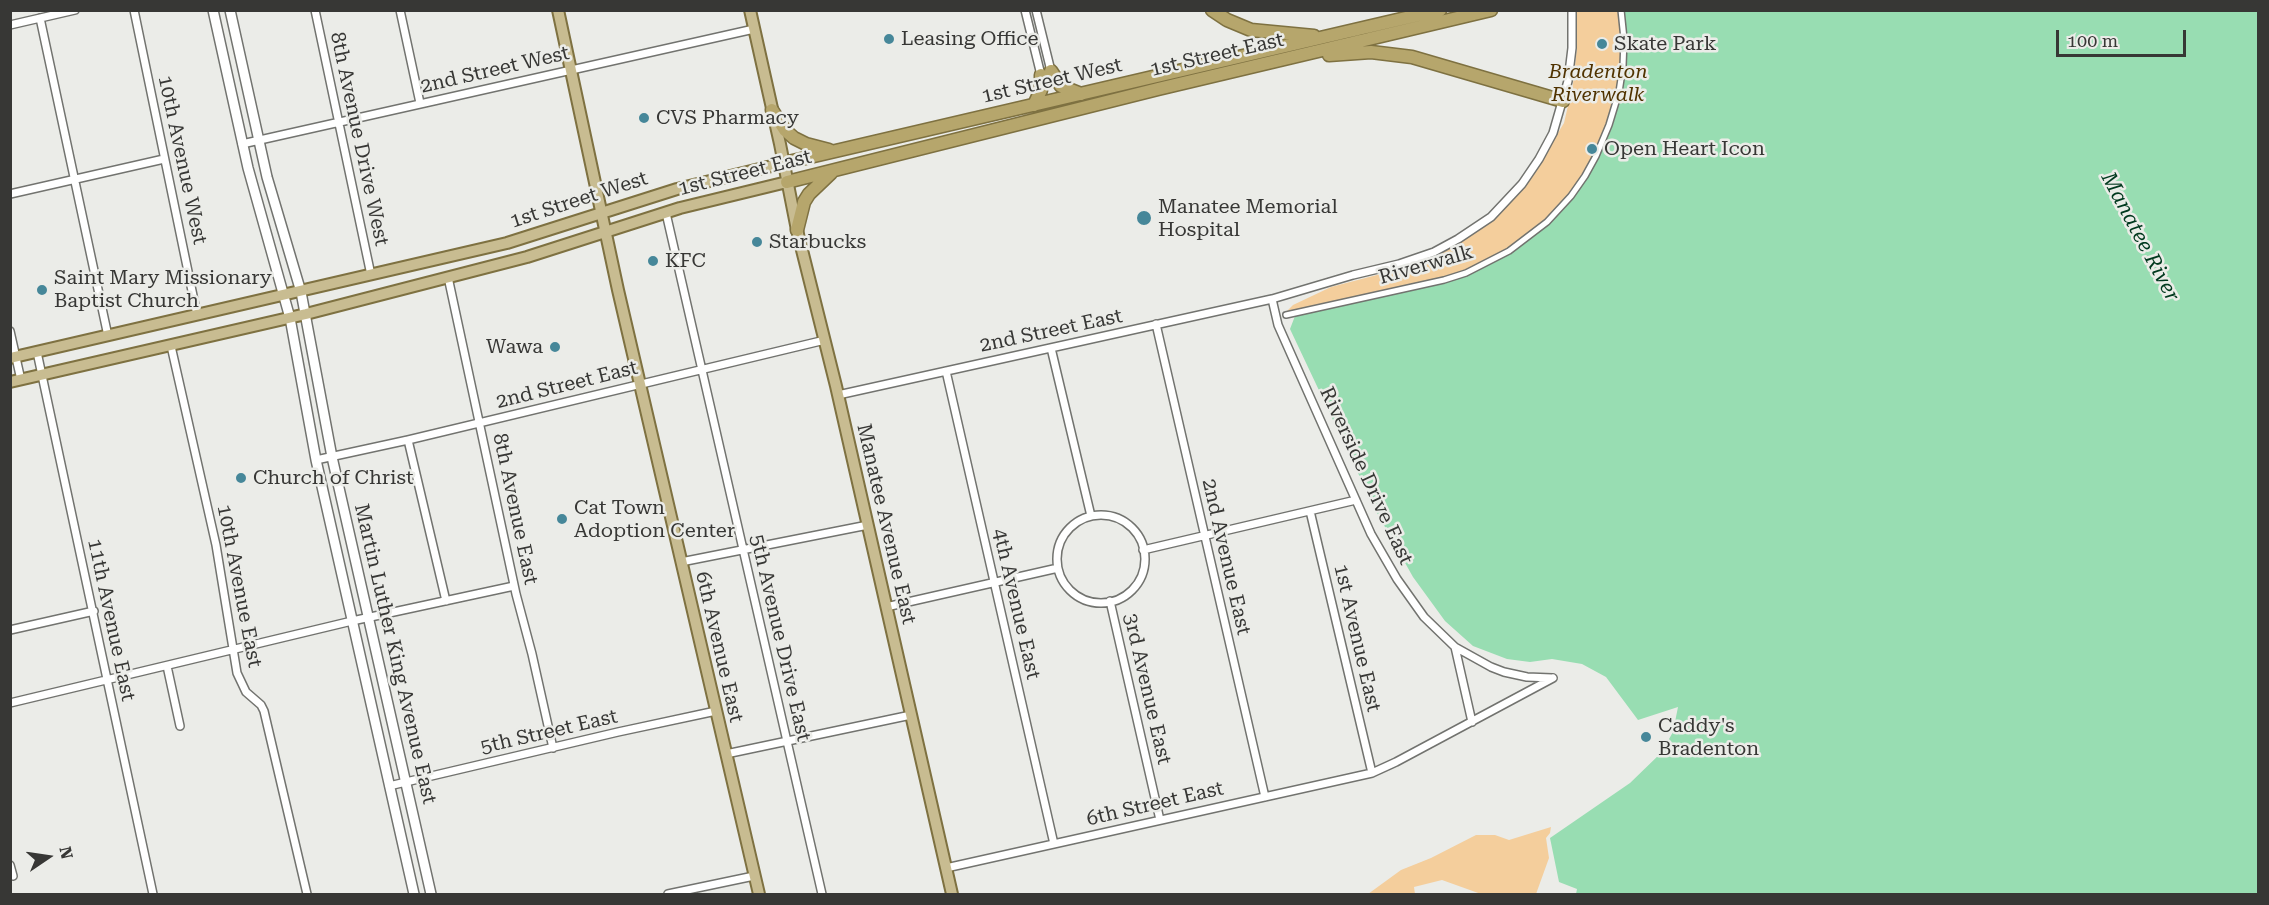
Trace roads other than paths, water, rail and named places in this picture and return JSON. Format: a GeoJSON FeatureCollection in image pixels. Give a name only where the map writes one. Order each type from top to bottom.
{"type":"FeatureCollection","features":[{"type":"Feature","properties":{"kind":"highway"},"geometry":{"type":"LineString","coordinates":[[1212,10],[1227,20],[1251,30],[1327,37]]}},
{"type":"Feature","properties":{"kind":"highway","name":"1st Street West"},"geometry":{"type":"LineString","coordinates":[[784,163],[1440,10]]}},
{"type":"Feature","properties":{"kind":"highway","name":"1st Street East"},"geometry":{"type":"LineString","coordinates":[[787,182],[1158,89],[1491,10]]}},
{"type":"Feature","properties":{"kind":"highway"},"geometry":{"type":"LineString","coordinates":[[1289,58],[1371,52],[1398,54],[1439,63],[1563,101]]}},
{"type":"Feature","properties":{"kind":"highway"},"geometry":{"type":"LineString","coordinates":[[1034,105],[1046,73],[1063,87],[1082,94]]}},
{"type":"Feature","properties":{"kind":"highway"},"geometry":{"type":"LineString","coordinates":[[772,110],[785,130],[794,138],[806,144],[833,151]]}},
{"type":"Feature","properties":{"kind":"highway"},"geometry":{"type":"LineString","coordinates":[[797,230],[804,202],[811,191],[834,171]]}},
{"type":"Feature","properties":{"kind":"main road","name":"6th Avenue East"},"geometry":{"type":"LineString","coordinates":[[558,10],[640,384],[759,894]]}},
{"type":"Feature","properties":{"kind":"main road","name":"Manatee Avenue East"},"geometry":{"type":"LineString","coordinates":[[750,10],[797,230],[838,395],[952,894]]}},
{"type":"Feature","properties":{"kind":"main road","name":"1st Street West"},"geometry":{"type":"LineString","coordinates":[[13,357],[513,242],[677,189],[784,163]]}},
{"type":"Feature","properties":{"kind":"main road","name":"1st Street East"},"geometry":{"type":"LineString","coordinates":[[16,381],[290,318],[527,257],[722,196],[787,182]]}},
{"type":"Feature","properties":{"kind":"street"},"geometry":{"type":"LineString","coordinates":[[10,25],[58,12],[75,10]]}},
{"type":"Feature","properties":{"kind":"street","name":"10th Avenue West"},"geometry":{"type":"LineString","coordinates":[[134,10],[197,315]]}},
{"type":"Feature","properties":{"kind":"street","name":"Martin Luther King Avenue East"},"geometry":{"type":"LineString","coordinates":[[213,10],[242,144],[285,296],[316,460],[414,894]]}},
{"type":"Feature","properties":{"kind":"street","name":"Martin Luther King Avenue East"},"geometry":{"type":"LineString","coordinates":[[231,10],[258,140],[306,314],[332,457],[431,894]]}},
{"type":"Feature","properties":{"kind":"street","name":"8th Avenue Drive West"},"geometry":{"type":"LineString","coordinates":[[315,10],[371,275]]}},
{"type":"Feature","properties":{"kind":"street"},"geometry":{"type":"LineString","coordinates":[[400,10],[420,103]]}},
{"type":"Feature","properties":{"kind":"street"},"geometry":{"type":"LineString","coordinates":[[1025,10],[1046,73]]}},
{"type":"Feature","properties":{"kind":"street"},"geometry":{"type":"LineString","coordinates":[[1036,10],[1046,73]]}},
{"type":"Feature","properties":{"kind":"street","name":"2nd Street East"},"geometry":{"type":"LineString","coordinates":[[838,395],[1272,299],[1421,257],[1440,249],[1474,229],[1507,202],[1528,176],[1553,133],[1571,64],[1572,10]]}},
{"type":"Feature","properties":{"kind":"street","name":"Riverwalk"},"geometry":{"type":"LineString","coordinates":[[1286,315],[1444,280],[1466,273],[1509,251],[1548,222],[1585,176],[1609,125],[1622,73],[1624,39],[1621,10]]}},
{"type":"Feature","properties":{"kind":"street"},"geometry":{"type":"LineString","coordinates":[[40,18],[108,336]]}},
{"type":"Feature","properties":{"kind":"street","name":"2nd Street West"},"geometry":{"type":"LineString","coordinates":[[242,144],[754,29]]}},
{"type":"Feature","properties":{"kind":"street"},"geometry":{"type":"LineString","coordinates":[[10,194],[164,159]]}},
{"type":"Feature","properties":{"kind":"street","name":"5th Avenue Drive East"},"geometry":{"type":"LineString","coordinates":[[666,213],[822,894]]}},
{"type":"Feature","properties":{"kind":"street","name":"8th Avenue East"},"geometry":{"type":"LineString","coordinates":[[448,277],[514,586],[553,748]]}},
{"type":"Feature","properties":{"kind":"street","name":"Riverside Drive East"},"geometry":{"type":"LineString","coordinates":[[1272,299],[1278,325],[1371,534],[1397,579],[1424,617],[1455,647],[1504,672],[1527,677],[1553,678]]}},
{"type":"Feature","properties":{"kind":"street","name":"2nd Avenue East"},"geometry":{"type":"LineString","coordinates":[[1156,324],[1265,797]]}},
{"type":"Feature","properties":{"kind":"street"},"geometry":{"type":"LineString","coordinates":[[10,331],[16,381]]}},
{"type":"Feature","properties":{"kind":"street","name":"2nd Street East"},"geometry":{"type":"LineString","coordinates":[[316,460],[825,340]]}},
{"type":"Feature","properties":{"kind":"street","name":"10th Avenue East"},"geometry":{"type":"LineString","coordinates":[[171,346],[216,544],[233,651],[243,687],[264,711],[307,894]]}},
{"type":"Feature","properties":{"kind":"street"},"geometry":{"type":"LineString","coordinates":[[1051,348],[1091,516]]}},
{"type":"Feature","properties":{"kind":"street","name":"11th Avenue East"},"geometry":{"type":"LineString","coordinates":[[37,352],[153,894]]}},
{"type":"Feature","properties":{"kind":"street","name":"4th Avenue East"},"geometry":{"type":"LineString","coordinates":[[946,371],[1054,844]]}},
{"type":"Feature","properties":{"kind":"street"},"geometry":{"type":"LineString","coordinates":[[408,440],[446,601]]}},
{"type":"Feature","properties":{"kind":"street"},"geometry":{"type":"LineString","coordinates":[[886,607],[1058,568],[1058,549],[1066,532],[1076,522],[1091,516],[1106,515],[1124,521],[1135,532],[1143,550],[1356,500]]}},
{"type":"Feature","properties":{"kind":"street","name":"1st Avenue East"},"geometry":{"type":"LineString","coordinates":[[1310,511],[1372,773]]}},
{"type":"Feature","properties":{"kind":"street"},"geometry":{"type":"LineString","coordinates":[[681,562],[868,525]]}},
{"type":"Feature","properties":{"kind":"street","name":"3rd Avenue East"},"geometry":{"type":"LineString","coordinates":[[1058,568],[1066,584],[1077,595],[1092,602],[1110,601],[1125,595],[1137,582],[1143,570],[1143,550]]}},
{"type":"Feature","properties":{"kind":"street"},"geometry":{"type":"LineString","coordinates":[[10,703],[352,621],[514,586]]}},
{"type":"Feature","properties":{"kind":"street","name":"3rd Avenue East"},"geometry":{"type":"LineString","coordinates":[[1110,601],[1160,820]]}},
{"type":"Feature","properties":{"kind":"street"},"geometry":{"type":"LineString","coordinates":[[10,630],[93,611]]}},
{"type":"Feature","properties":{"kind":"street"},"geometry":{"type":"LineString","coordinates":[[1455,647],[1472,722]]}},
{"type":"Feature","properties":{"kind":"street"},"geometry":{"type":"LineString","coordinates":[[167,666],[180,726]]}},
{"type":"Feature","properties":{"kind":"street","name":"6th Street East"},"geometry":{"type":"LineString","coordinates":[[946,868],[1372,773],[1553,678]]}},
{"type":"Feature","properties":{"kind":"street","name":"5th Street East"},"geometry":{"type":"LineString","coordinates":[[389,786],[716,711]]}},
{"type":"Feature","properties":{"kind":"street"},"geometry":{"type":"LineString","coordinates":[[726,754],[911,715]]}},
{"type":"Feature","properties":{"kind":"street"},"geometry":{"type":"LineString","coordinates":[[10,865],[13,876]]}},
{"type":"Feature","properties":{"kind":"street"},"geometry":{"type":"LineString","coordinates":[[668,894],[754,876]]}},
{"type":"Feature","properties":{"kind":"water","name":"Manatee River"},"geometry":{"type":"Polygon","coordinates":[[[1623,11],[2258,11],[2258,894],[1576,894],[1577,889],[1559,882],[1550,838],[1630,783],[1661,753],[1673,732],[1678,707],[1638,720],[1606,677],[1582,664],[1552,659],[1530,662],[1507,659],[1473,646],[1445,621],[1413,577],[1376,511],[1290,329],[1295,316],[1443,283],[1469,274],[1517,249],[1559,213],[1583,184],[1613,125],[1622,89],[1626,58],[1623,11]]]}},
{"type":"Feature","properties":{"kind":"place","name":"Leasing Office"},"geometry":{"type":"Point","coordinates":[889,39]}},
{"type":"Feature","properties":{"kind":"place","name":"Skate Park"},"geometry":{"type":"Point","coordinates":[1602,44]}},
{"type":"Feature","properties":{"kind":"place","name":"CVS Pharmacy"},"geometry":{"type":"Point","coordinates":[644,118]}},
{"type":"Feature","properties":{"kind":"place","name":"Open Heart Icon"},"geometry":{"type":"Point","coordinates":[1592,149]}},
{"type":"Feature","properties":{"kind":"place","name":"Manatee Memorial Hospital"},"geometry":{"type":"Point","coordinates":[1144,218]}},
{"type":"Feature","properties":{"kind":"place","name":"Starbucks"},"geometry":{"type":"Point","coordinates":[757,242]}},
{"type":"Feature","properties":{"kind":"place","name":"KFC"},"geometry":{"type":"Point","coordinates":[653,261]}},
{"type":"Feature","properties":{"kind":"place","name":"Saint Mary Missionary Baptist Church"},"geometry":{"type":"Point","coordinates":[42,290]}},
{"type":"Feature","properties":{"kind":"place","name":"Wawa"},"geometry":{"type":"Point","coordinates":[555,347]}},
{"type":"Feature","properties":{"kind":"place","name":"Church of Christ"},"geometry":{"type":"Point","coordinates":[241,478]}},
{"type":"Feature","properties":{"kind":"place","name":"Cat Town Adoption Center"},"geometry":{"type":"Point","coordinates":[562,519]}},
{"type":"Feature","properties":{"kind":"place","name":"Caddy's Bradenton"},"geometry":{"type":"Point","coordinates":[1646,737]}},
{"type":"Feature","properties":{"kind":"park label","name":"Bradenton Riverwalk"},"geometry":{"type":"Point","coordinates":[1598,84]}}]}
